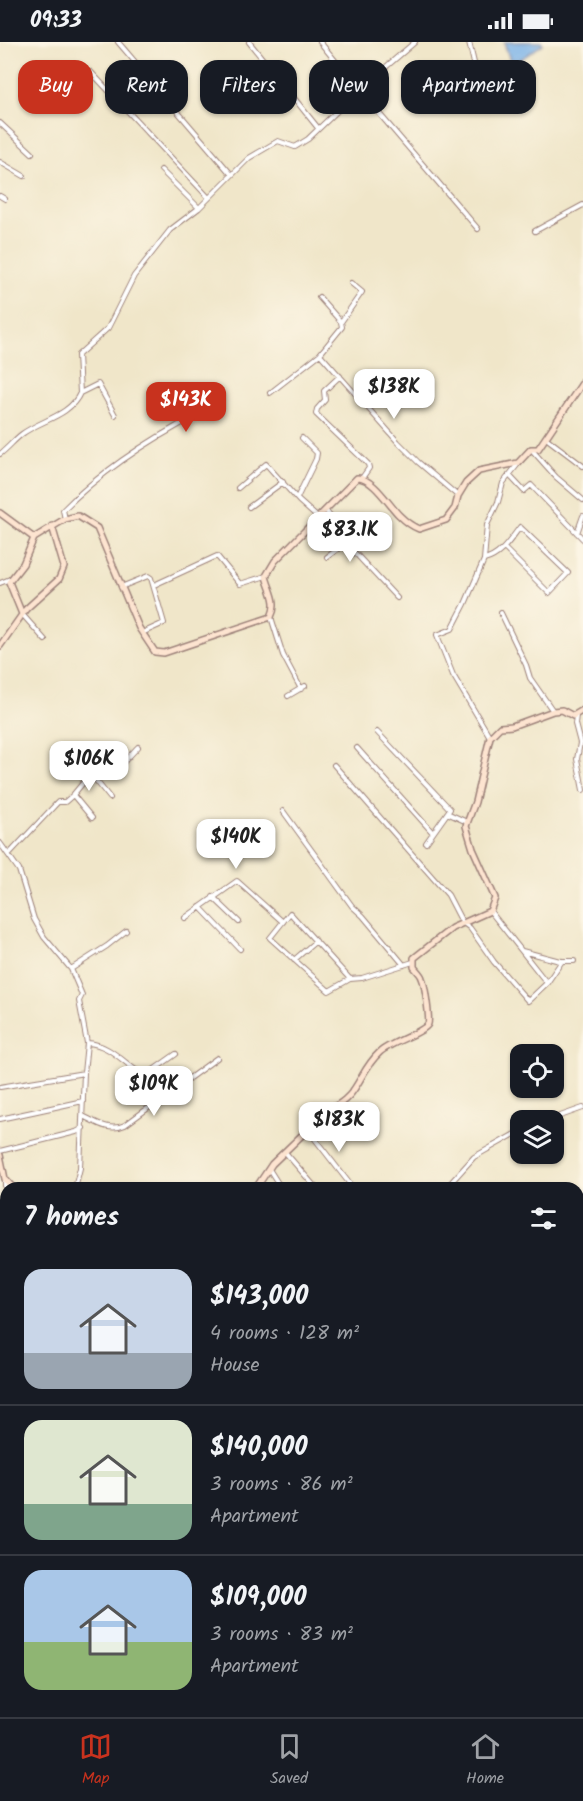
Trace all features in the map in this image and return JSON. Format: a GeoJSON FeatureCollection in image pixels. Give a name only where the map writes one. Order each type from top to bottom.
{"type":"FeatureCollection","features":[{"type":"Feature","properties":{"kind":"street"},"geometry":{"type":"LineString","coordinates":[[118,42],[231,174]]}},
{"type":"Feature","properties":{"kind":"street"},"geometry":{"type":"LineString","coordinates":[[249,42],[318,128]]}},
{"type":"Feature","properties":{"kind":"street"},"geometry":{"type":"LineString","coordinates":[[320,42],[334,60]]}},
{"type":"Feature","properties":{"kind":"street"},"geometry":{"type":"LineString","coordinates":[[389,64],[415,42]]}},
{"type":"Feature","properties":{"kind":"street"},"geometry":{"type":"LineString","coordinates":[[469,42],[473,60]]}},
{"type":"Feature","properties":{"kind":"street"},"geometry":{"type":"LineString","coordinates":[[93,74],[140,121],[209,198]]}},
{"type":"Feature","properties":{"kind":"street"},"geometry":{"type":"LineString","coordinates":[[80,393],[78,355],[108,328],[134,276],[164,236],[176,224],[199,208],[249,158],[278,141],[295,147],[308,139],[333,114]]}},
{"type":"Feature","properties":{"kind":"street"},"geometry":{"type":"LineString","coordinates":[[379,114],[478,229]]}},
{"type":"Feature","properties":{"kind":"street"},"geometry":{"type":"LineString","coordinates":[[0,123],[32,153]]}},
{"type":"Feature","properties":{"kind":"street"},"geometry":{"type":"LineString","coordinates":[[0,162],[24,177]]}},
{"type":"Feature","properties":{"kind":"street"},"geometry":{"type":"LineString","coordinates":[[161,170],[199,208]]}},
{"type":"Feature","properties":{"kind":"street"},"geometry":{"type":"LineString","coordinates":[[535,231],[583,205]]}},
{"type":"Feature","properties":{"kind":"street"},"geometry":{"type":"LineString","coordinates":[[270,393],[320,354],[340,329],[341,322],[363,292],[351,283]]}},
{"type":"Feature","properties":{"kind":"street"},"geometry":{"type":"LineString","coordinates":[[319,297],[341,322]]}},
{"type":"Feature","properties":{"kind":"street"},"geometry":{"type":"LineString","coordinates":[[320,354],[405,448],[458,496]]}},
{"type":"Feature","properties":{"kind":"street"},"geometry":{"type":"LineString","coordinates":[[340,376],[324,391],[325,400],[317,409],[316,414],[368,464],[369,468],[362,478]]}},
{"type":"Feature","properties":{"kind":"street"},"geometry":{"type":"LineString","coordinates":[[489,737],[453,675],[437,635],[452,629],[465,604],[484,560],[487,525],[498,502],[503,483],[531,449],[538,449],[583,382]]}},
{"type":"Feature","properties":{"kind":"street"},"geometry":{"type":"LineString","coordinates":[[0,454],[21,435],[61,414],[80,393],[98,384],[115,415]]}},
{"type":"Feature","properties":{"kind":"street"},"geometry":{"type":"LineString","coordinates":[[65,519],[63,510],[114,466],[161,434],[201,413]]}},
{"type":"Feature","properties":{"kind":"street"},"geometry":{"type":"LineString","coordinates":[[297,498],[317,453],[302,438]]}},
{"type":"Feature","properties":{"kind":"street"},"geometry":{"type":"LineString","coordinates":[[546,438],[583,466]]}},
{"type":"Feature","properties":{"kind":"street"},"geometry":{"type":"LineString","coordinates":[[531,449],[556,477],[583,500]]}},
{"type":"Feature","properties":{"kind":"street"},"geometry":{"type":"LineString","coordinates":[[154,585],[217,556],[240,584],[266,576],[275,561],[357,478],[362,478],[379,492],[401,517],[419,529],[446,520],[466,483],[479,471],[518,463]]}},
{"type":"Feature","properties":{"kind":"street"},"geometry":{"type":"LineString","coordinates":[[238,488],[266,464],[319,519]]}},
{"type":"Feature","properties":{"kind":"street"},"geometry":{"type":"LineString","coordinates":[[509,475],[524,491],[531,484],[583,539]]}},
{"type":"Feature","properties":{"kind":"street"},"geometry":{"type":"LineString","coordinates":[[249,507],[283,483]]}},
{"type":"Feature","properties":{"kind":"street"},"geometry":{"type":"LineString","coordinates":[[326,511],[344,535],[342,539],[397,598]]}},
{"type":"Feature","properties":{"kind":"street"},"geometry":{"type":"LineString","coordinates":[[0,513],[34,538]]}},
{"type":"Feature","properties":{"kind":"street"},"geometry":{"type":"LineString","coordinates":[[45,640],[22,614],[9,582],[26,558],[34,538],[65,519],[78,516],[97,528],[142,633],[155,652],[164,653],[271,617]]}},
{"type":"Feature","properties":{"kind":"street"},"geometry":{"type":"LineString","coordinates":[[577,533],[583,516]]}},
{"type":"Feature","properties":{"kind":"street"},"geometry":{"type":"LineString","coordinates":[[0,646],[26,609],[59,579],[64,567],[52,526]]}},
{"type":"Feature","properties":{"kind":"street"},"geometry":{"type":"LineString","coordinates":[[484,560],[493,558],[504,548],[520,527],[568,573],[549,593],[504,548]]}},
{"type":"Feature","properties":{"kind":"street"},"geometry":{"type":"LineString","coordinates":[[327,557],[346,543]]}},
{"type":"Feature","properties":{"kind":"street"},"geometry":{"type":"LineString","coordinates":[[121,586],[148,576],[151,578],[164,622],[142,633]]}},
{"type":"Feature","properties":{"kind":"street"},"geometry":{"type":"LineString","coordinates":[[266,576],[272,591],[275,609],[271,617],[283,655],[303,688],[288,696]]}},
{"type":"Feature","properties":{"kind":"street"},"geometry":{"type":"LineString","coordinates":[[0,583],[13,578]]}},
{"type":"Feature","properties":{"kind":"street"},"geometry":{"type":"LineString","coordinates":[[501,613],[520,651],[530,678],[553,711]]}},
{"type":"Feature","properties":{"kind":"street"},"geometry":{"type":"LineString","coordinates":[[260,1182],[269,1168],[328,1110],[340,1105],[351,1096],[365,1070],[379,1053],[393,1042],[427,1026],[429,1018],[422,978],[414,967],[414,958],[462,922],[490,911],[495,898],[473,849],[466,826],[475,802],[489,737],[500,727],[512,726],[553,711],[562,710],[573,716],[583,710]]}},
{"type":"Feature","properties":{"kind":"street"},"geometry":{"type":"LineString","coordinates":[[576,715],[575,724],[580,743],[577,759],[583,790]]}},
{"type":"Feature","properties":{"kind":"street"},"geometry":{"type":"LineString","coordinates":[[377,732],[450,809],[426,843]]}},
{"type":"Feature","properties":{"kind":"street"},"geometry":{"type":"LineString","coordinates":[[8,854],[51,808],[73,795],[107,756],[120,766],[138,747]]}},
{"type":"Feature","properties":{"kind":"street"},"geometry":{"type":"LineString","coordinates":[[357,748],[433,833]]}},
{"type":"Feature","properties":{"kind":"street"},"geometry":{"type":"LineString","coordinates":[[72,761],[90,773],[110,798]]}},
{"type":"Feature","properties":{"kind":"street"},"geometry":{"type":"LineString","coordinates":[[334,765],[448,895],[462,922],[470,928],[528,1001],[547,983],[562,961]]}},
{"type":"Feature","properties":{"kind":"street"},"geometry":{"type":"LineString","coordinates":[[73,795],[92,818]]}},
{"type":"Feature","properties":{"kind":"street"},"geometry":{"type":"LineString","coordinates":[[283,811],[352,906],[404,965]]}},
{"type":"Feature","properties":{"kind":"street"},"geometry":{"type":"LineString","coordinates":[[447,813],[467,822]]}},
{"type":"Feature","properties":{"kind":"street"},"geometry":{"type":"LineString","coordinates":[[0,843],[19,870],[34,919],[44,937],[70,969],[82,995],[80,1001],[87,1043],[80,1168],[76,1182]]}},
{"type":"Feature","properties":{"kind":"street"},"geometry":{"type":"LineString","coordinates":[[185,918],[237,880],[283,922]]}},
{"type":"Feature","properties":{"kind":"street"},"geometry":{"type":"LineString","coordinates":[[213,897],[239,922]]}},
{"type":"Feature","properties":{"kind":"street"},"geometry":{"type":"LineString","coordinates":[[200,907],[240,949]]}},
{"type":"Feature","properties":{"kind":"street"},"geometry":{"type":"LineString","coordinates":[[490,911],[547,983]]}},
{"type":"Feature","properties":{"kind":"street"},"geometry":{"type":"LineString","coordinates":[[351,979],[290,913],[270,938],[328,992],[351,979],[362,978],[413,962]]}},
{"type":"Feature","properties":{"kind":"street"},"geometry":{"type":"LineString","coordinates":[[70,969],[126,931]]}},
{"type":"Feature","properties":{"kind":"street"},"geometry":{"type":"LineString","coordinates":[[294,960],[316,941]]}},
{"type":"Feature","properties":{"kind":"street"},"geometry":{"type":"LineString","coordinates":[[522,950],[562,961],[574,961]]}},
{"type":"Feature","properties":{"kind":"street"},"geometry":{"type":"LineString","coordinates":[[87,1043],[108,1049],[146,1076],[176,1054]]}},
{"type":"Feature","properties":{"kind":"street"},"geometry":{"type":"LineString","coordinates":[[83,1116],[107,1127],[117,1128],[125,1125],[217,1058]]}},
{"type":"Feature","properties":{"kind":"street"},"geometry":{"type":"LineString","coordinates":[[0,1087],[84,1073]]}},
{"type":"Feature","properties":{"kind":"street"},"geometry":{"type":"LineString","coordinates":[[0,1119],[83,1101]]}},
{"type":"Feature","properties":{"kind":"street"},"geometry":{"type":"LineString","coordinates":[[564,1115],[583,1108]]}},
{"type":"Feature","properties":{"kind":"street"},"geometry":{"type":"LineString","coordinates":[[0,1150],[76,1132],[83,1128]]}},
{"type":"Feature","properties":{"kind":"street"},"geometry":{"type":"LineString","coordinates":[[308,1131],[347,1182]]}},
{"type":"Feature","properties":{"kind":"street"},"geometry":{"type":"LineString","coordinates":[[451,1182],[474,1157],[510,1137]]}},
{"type":"Feature","properties":{"kind":"street"},"geometry":{"type":"LineString","coordinates":[[285,1152],[311,1182]]}},
{"type":"Feature","properties":{"kind":"street"},"geometry":{"type":"LineString","coordinates":[[0,1155],[5,1182]]}},
{"type":"Feature","properties":{"kind":"street"},"geometry":{"type":"LineString","coordinates":[[269,1168],[277,1182]]}},
{"type":"Feature","properties":{"kind":"street"},"geometry":{"type":"LineString","coordinates":[[5,1179],[8,1182]]}},
{"type":"Feature","properties":{"kind":"water"},"geometry":{"type":"Polygon","coordinates":[[[504,42],[541,42],[543,44],[519,60],[510,60],[504,42]]]}}]}
